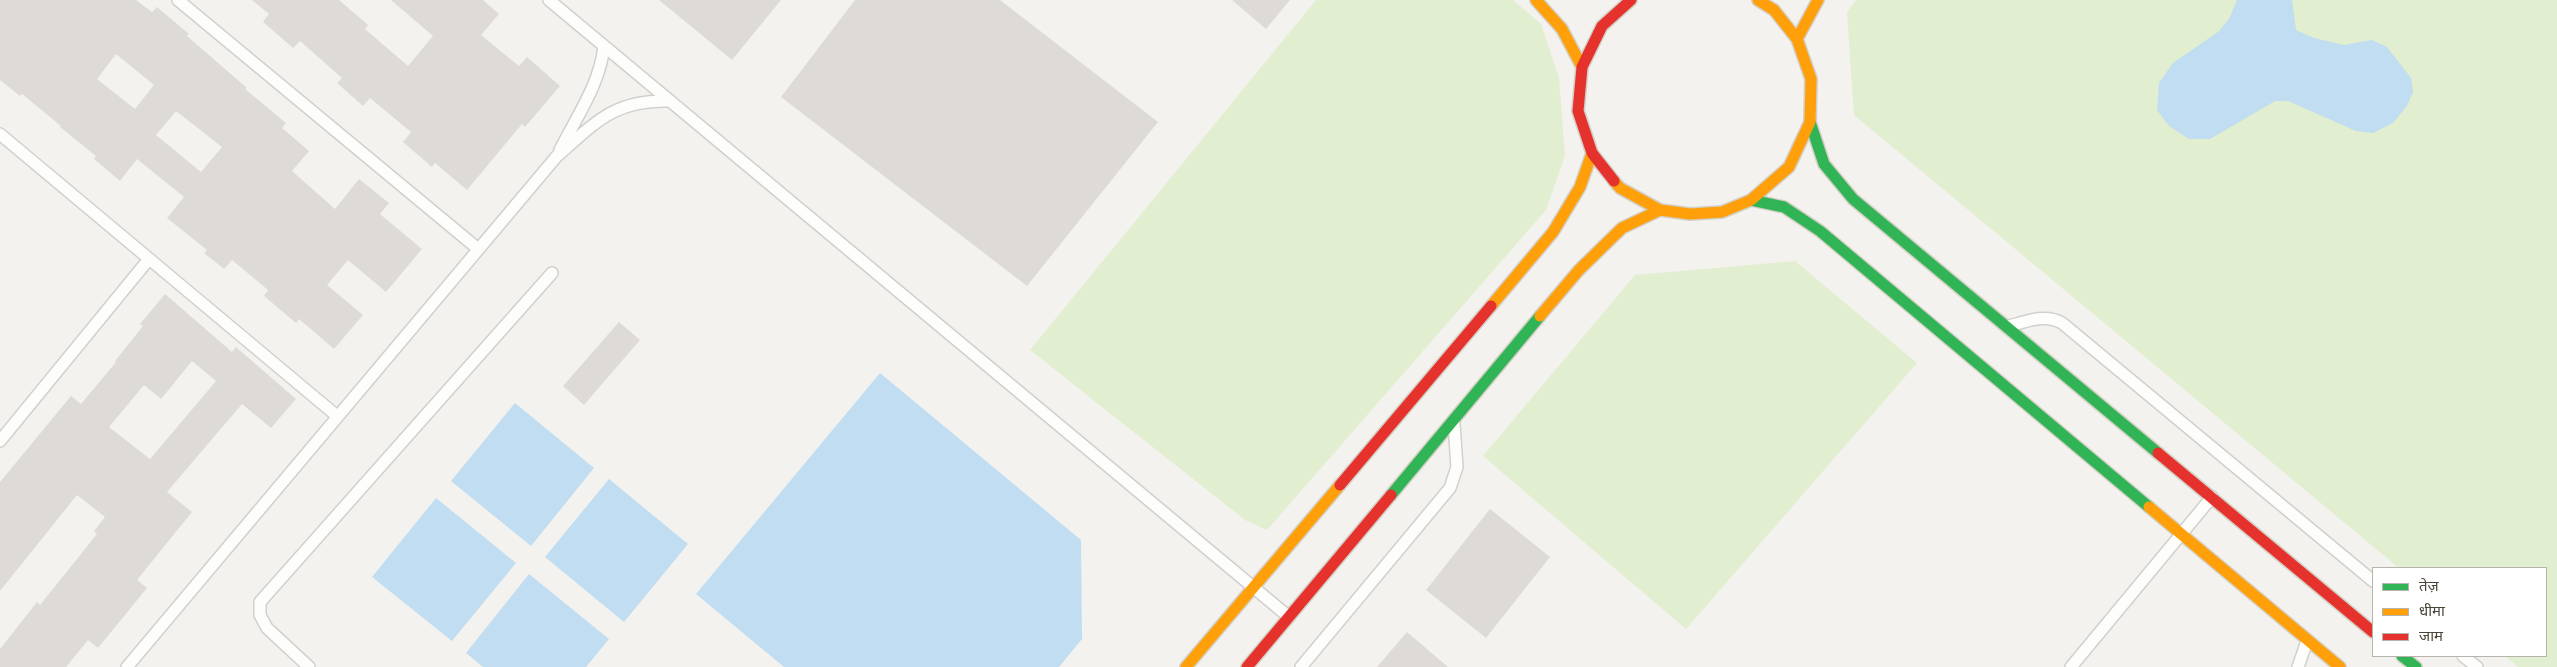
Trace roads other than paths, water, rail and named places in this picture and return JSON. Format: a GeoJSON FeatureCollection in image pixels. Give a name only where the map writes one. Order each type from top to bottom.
{"type":"FeatureCollection","features":[{"type":"Feature","properties":{"kind":"street"},"geometry":{"type":"LineString","coordinates":[[1536,0],[1562,29],[1582,67]]}},
{"type":"Feature","properties":{"kind":"street"},"geometry":{"type":"LineString","coordinates":[[1631,0],[1602,26],[1582,67],[1578,111],[1592,153],[1620,188],[1660,210],[1690,214],[1722,212],[1751,200],[1789,167],[1810,122]]}},
{"type":"Feature","properties":{"kind":"street"},"geometry":{"type":"LineString","coordinates":[[1758,0],[1774,10],[1797,39],[1811,79],[1810,122],[1824,164],[1853,199],[2372,631]]}},
{"type":"Feature","properties":{"kind":"street"},"geometry":{"type":"LineString","coordinates":[[1797,39],[1818,0]]}},
{"type":"Feature","properties":{"kind":"street"},"geometry":{"type":"LineString","coordinates":[[1186,667],[1553,232],[1580,187],[1592,153]]}},
{"type":"Feature","properties":{"kind":"street"},"geometry":{"type":"LineString","coordinates":[[1751,200],[1784,207],[1820,231],[2183,533],[2340,667]]}},
{"type":"Feature","properties":{"kind":"street"},"geometry":{"type":"LineString","coordinates":[[1247,667],[1579,270],[1622,228],[1660,210]]}},
{"type":"Feature","properties":{"kind":"street"},"geometry":{"type":"LineString","coordinates":[[2403,657],[2416,667]]}},
{"type":"Feature","properties":{"kind":"lane"},"geometry":{"type":"LineString","coordinates":[[178,0],[477,248]]}},
{"type":"Feature","properties":{"kind":"lane"},"geometry":{"type":"LineString","coordinates":[[549,0],[1289,617]]}},
{"type":"Feature","properties":{"kind":"lane"},"geometry":{"type":"LineString","coordinates":[[557,156],[592,90],[602,66],[604,46]]}},
{"type":"Feature","properties":{"kind":"lane"},"geometry":{"type":"LineString","coordinates":[[127,667],[477,248],[557,156],[611,112],[633,103],[649,100],[670,101]]}},
{"type":"Feature","properties":{"kind":"lane"},"geometry":{"type":"LineString","coordinates":[[0,134],[337,416]]}},
{"type":"Feature","properties":{"kind":"lane"},"geometry":{"type":"LineString","coordinates":[[0,441],[149,259]]}},
{"type":"Feature","properties":{"kind":"lane"},"geometry":{"type":"LineString","coordinates":[[309,667],[267,628],[260,615],[260,602],[552,273]]}},
{"type":"Feature","properties":{"kind":"lane"},"geometry":{"type":"LineString","coordinates":[[2006,326],[2043,318],[2055,319],[2062,323],[2372,580]]}},
{"type":"Feature","properties":{"kind":"lane"},"geometry":{"type":"LineString","coordinates":[[1300,667],[1450,488],[1458,467],[1454,420]]}},
{"type":"Feature","properties":{"kind":"lane"},"geometry":{"type":"LineString","coordinates":[[2071,667],[2212,497]]}},
{"type":"Feature","properties":{"kind":"lane"},"geometry":{"type":"LineString","coordinates":[[2298,667],[2308,640]]}},
{"type":"Feature","properties":{"kind":"lane"},"geometry":{"type":"LineString","coordinates":[[2465,657],[2477,667]]}},
{"type":"Feature","properties":{"kind":"water"},"geometry":{"type":"Polygon","coordinates":[[[2237,0],[2292,0],[2296,30],[2314,38],[2344,45],[2372,40],[2387,47],[2411,78],[2413,92],[2407,106],[2393,123],[2373,133],[2356,131],[2288,101],[2275,101],[2210,139],[2189,139],[2169,126],[2157,110],[2159,83],[2173,63],[2218,32],[2229,19],[2237,0]]]}},
{"type":"Feature","properties":{"kind":"water"},"geometry":{"type":"Polygon","coordinates":[[[880,373],[1081,540],[1082,639],[1059,667],[784,667],[696,594],[880,373]]]}},
{"type":"Feature","properties":{"kind":"water"},"geometry":{"type":"Polygon","coordinates":[[[515,403],[594,468],[531,546],[451,481],[515,403]]]}},
{"type":"Feature","properties":{"kind":"water"},"geometry":{"type":"Polygon","coordinates":[[[609,479],[688,544],[624,622],[545,557],[609,479]]]}},
{"type":"Feature","properties":{"kind":"water"},"geometry":{"type":"Polygon","coordinates":[[[436,498],[516,563],[452,641],[372,577],[436,498]]]}},
{"type":"Feature","properties":{"kind":"water"},"geometry":{"type":"Polygon","coordinates":[[[529,574],[609,639],[586,667],[483,667],[466,653],[529,574]]]}}]}
